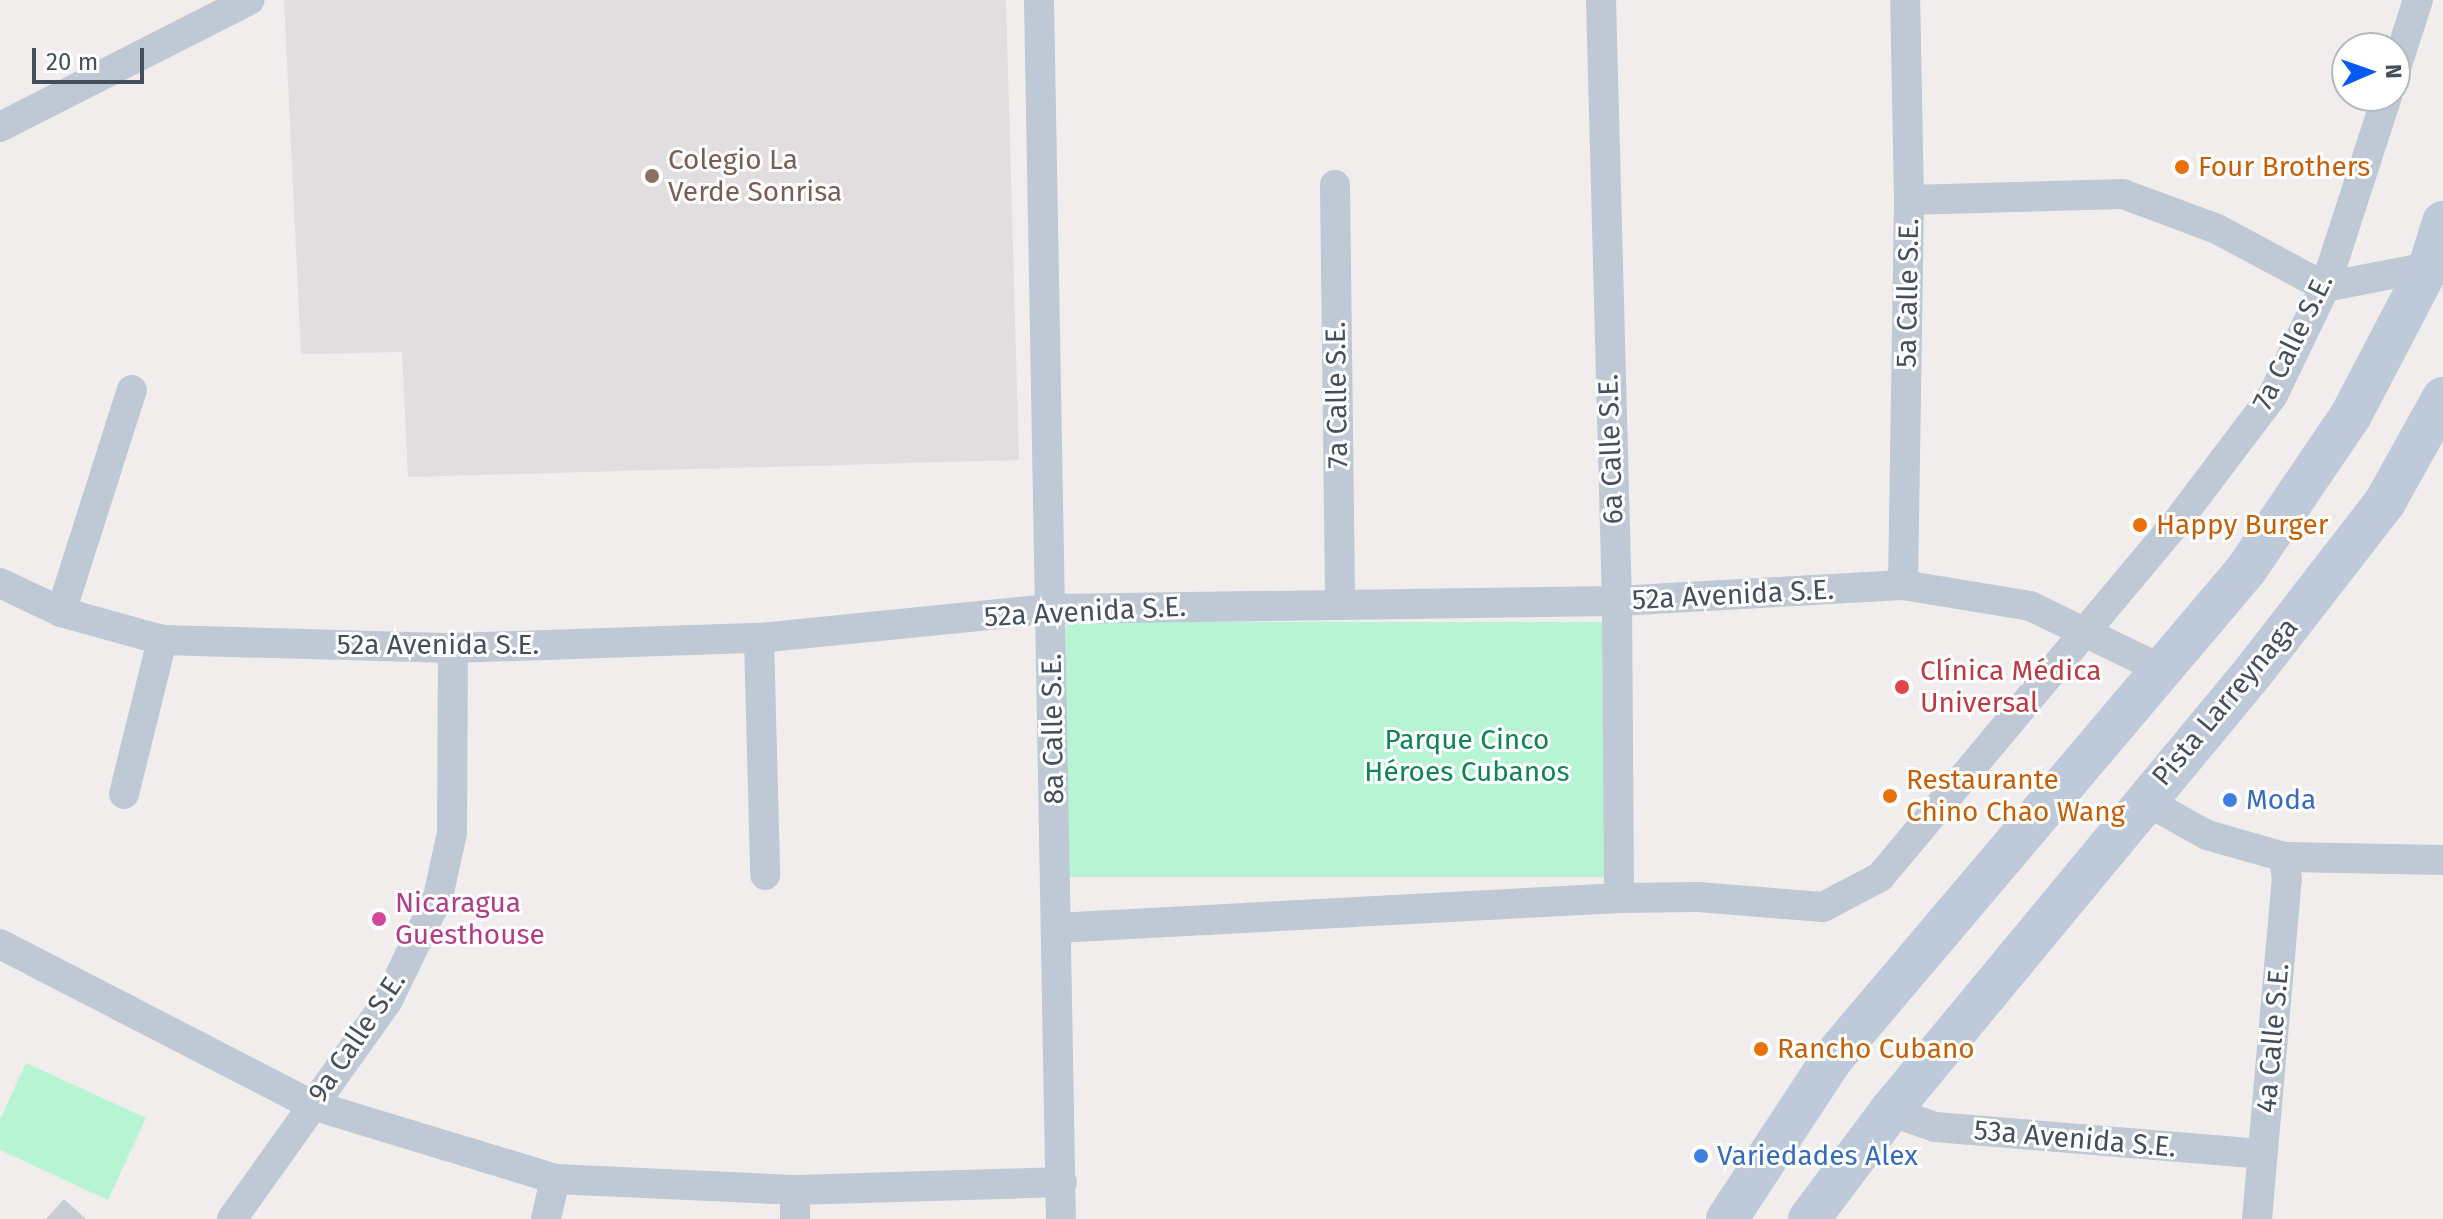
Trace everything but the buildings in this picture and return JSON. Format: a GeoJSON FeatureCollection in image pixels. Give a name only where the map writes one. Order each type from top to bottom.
{"type":"FeatureCollection","features":[{"type":"Feature","properties":{"kind":"main road"},"geometry":{"type":"LineString","coordinates":[[1727,1219],[1832,1059],[2200,628],[2351,415],[2437,264],[2443,222]]}},
{"type":"Feature","properties":{"kind":"main road","name":"Pista Larreynaga"},"geometry":{"type":"LineString","coordinates":[[1809,1219],[1890,1111],[2144,800],[2254,671],[2385,502],[2443,398]]}},
{"type":"Feature","properties":{"kind":"main road"},"geometry":{"type":"LineString","coordinates":[[2200,628],[2254,671]]}},
{"type":"Feature","properties":{"kind":"street"},"geometry":{"type":"LineString","coordinates":[[0,127],[249,0]]}},
{"type":"Feature","properties":{"kind":"street","name":"8a Calle S.E."},"geometry":{"type":"LineString","coordinates":[[1039,0],[1061,1219]]}},
{"type":"Feature","properties":{"kind":"street","name":"6a Calle S.E."},"geometry":{"type":"LineString","coordinates":[[1601,0],[1617,601],[1619,898]]}},
{"type":"Feature","properties":{"kind":"street","name":"5a Calle S.E."},"geometry":{"type":"LineString","coordinates":[[1903,585],[1909,200],[1905,0]]}},
{"type":"Feature","properties":{"kind":"street"},"geometry":{"type":"LineString","coordinates":[[2408,32],[2418,0]]}},
{"type":"Feature","properties":{"kind":"street","name":"7a Calle S.E."},"geometry":{"type":"LineString","coordinates":[[1619,898],[1698,897],[1823,907],[1880,877],[2183,514],[2273,395],[2325,287],[2382,112]]}},
{"type":"Feature","properties":{"kind":"street","name":"7a Calle S.E."},"geometry":{"type":"LineString","coordinates":[[1335,185],[1340,605]]}},
{"type":"Feature","properties":{"kind":"street"},"geometry":{"type":"LineString","coordinates":[[1909,200],[2123,194],[2217,229],[2325,287],[2437,264]]}},
{"type":"Feature","properties":{"kind":"street"},"geometry":{"type":"LineString","coordinates":[[61,612],[132,390]]}},
{"type":"Feature","properties":{"kind":"street","name":"52a Avenida S.E."},"geometry":{"type":"LineString","coordinates":[[0,583],[61,612],[162,640],[453,648],[759,638],[1051,609],[1617,601],[1903,585],[2030,606],[2165,671]]}},
{"type":"Feature","properties":{"kind":"street"},"geometry":{"type":"LineString","coordinates":[[759,638],[765,875]]}},
{"type":"Feature","properties":{"kind":"street"},"geometry":{"type":"LineString","coordinates":[[124,794],[162,640]]}},
{"type":"Feature","properties":{"kind":"street","name":"9a Calle S.E."},"geometry":{"type":"LineString","coordinates":[[232,1219],[387,1002],[438,897],[452,833],[453,648]]}},
{"type":"Feature","properties":{"kind":"street"},"geometry":{"type":"LineString","coordinates":[[2144,800],[2207,835],[2284,857],[2443,860]]}},
{"type":"Feature","properties":{"kind":"street","name":"4a Calle S.E."},"geometry":{"type":"LineString","coordinates":[[2257,1219],[2287,879],[2284,857]]}},
{"type":"Feature","properties":{"kind":"street"},"geometry":{"type":"LineString","coordinates":[[1056,928],[1619,898]]}},
{"type":"Feature","properties":{"kind":"street"},"geometry":{"type":"LineString","coordinates":[[0,944],[312,1105],[555,1179],[795,1204],[1062,1182]]}},
{"type":"Feature","properties":{"kind":"street","name":"53a Avenida S.E."},"geometry":{"type":"LineString","coordinates":[[1890,1111],[1935,1127],[2262,1154]]}},
{"type":"Feature","properties":{"kind":"street"},"geometry":{"type":"LineString","coordinates":[[546,1219],[555,1179]]}},
{"type":"Feature","properties":{"kind":"shaded area","name":"Colegio La Verde Sonrisa"},"geometry":{"type":"Polygon","coordinates":[[[284,0],[1006,0],[1019,460],[408,477],[402,352],[301,354],[284,0]]]}},
{"type":"Feature","properties":{"kind":"green space","name":"Parque Cinco Héroes Cubanos"},"geometry":{"type":"Polygon","coordinates":[[[1066,622],[1604,622],[1604,877],[1066,877],[1066,622]]]}},
{"type":"Feature","properties":{"kind":"green space"},"geometry":{"type":"Polygon","coordinates":[[[26,1063],[146,1118],[108,1200],[0,1150],[0,1120],[26,1063]]]}},
{"type":"Feature","properties":{"kind":"place","name":"Four Brothers"},"geometry":{"type":"Point","coordinates":[2182,167]}},
{"type":"Feature","properties":{"kind":"place","name":"Colegio La Verde Sonrisa"},"geometry":{"type":"Point","coordinates":[652,176]}},
{"type":"Feature","properties":{"kind":"place","name":"Happy Burger"},"geometry":{"type":"Point","coordinates":[2140,525]}},
{"type":"Feature","properties":{"kind":"place","name":"Clínica Médica Universal"},"geometry":{"type":"Point","coordinates":[1902,687]}},
{"type":"Feature","properties":{"kind":"place","name":"Restaurante Chino Chao Wang"},"geometry":{"type":"Point","coordinates":[1890,796]}},
{"type":"Feature","properties":{"kind":"place","name":"Moda"},"geometry":{"type":"Point","coordinates":[2230,800]}},
{"type":"Feature","properties":{"kind":"place","name":"Nicaragua Guesthouse"},"geometry":{"type":"Point","coordinates":[379,919]}},
{"type":"Feature","properties":{"kind":"place","name":"Rancho Cubano"},"geometry":{"type":"Point","coordinates":[1761,1049]}},
{"type":"Feature","properties":{"kind":"place","name":"Variedades Alex"},"geometry":{"type":"Point","coordinates":[1701,1156]}}]}
